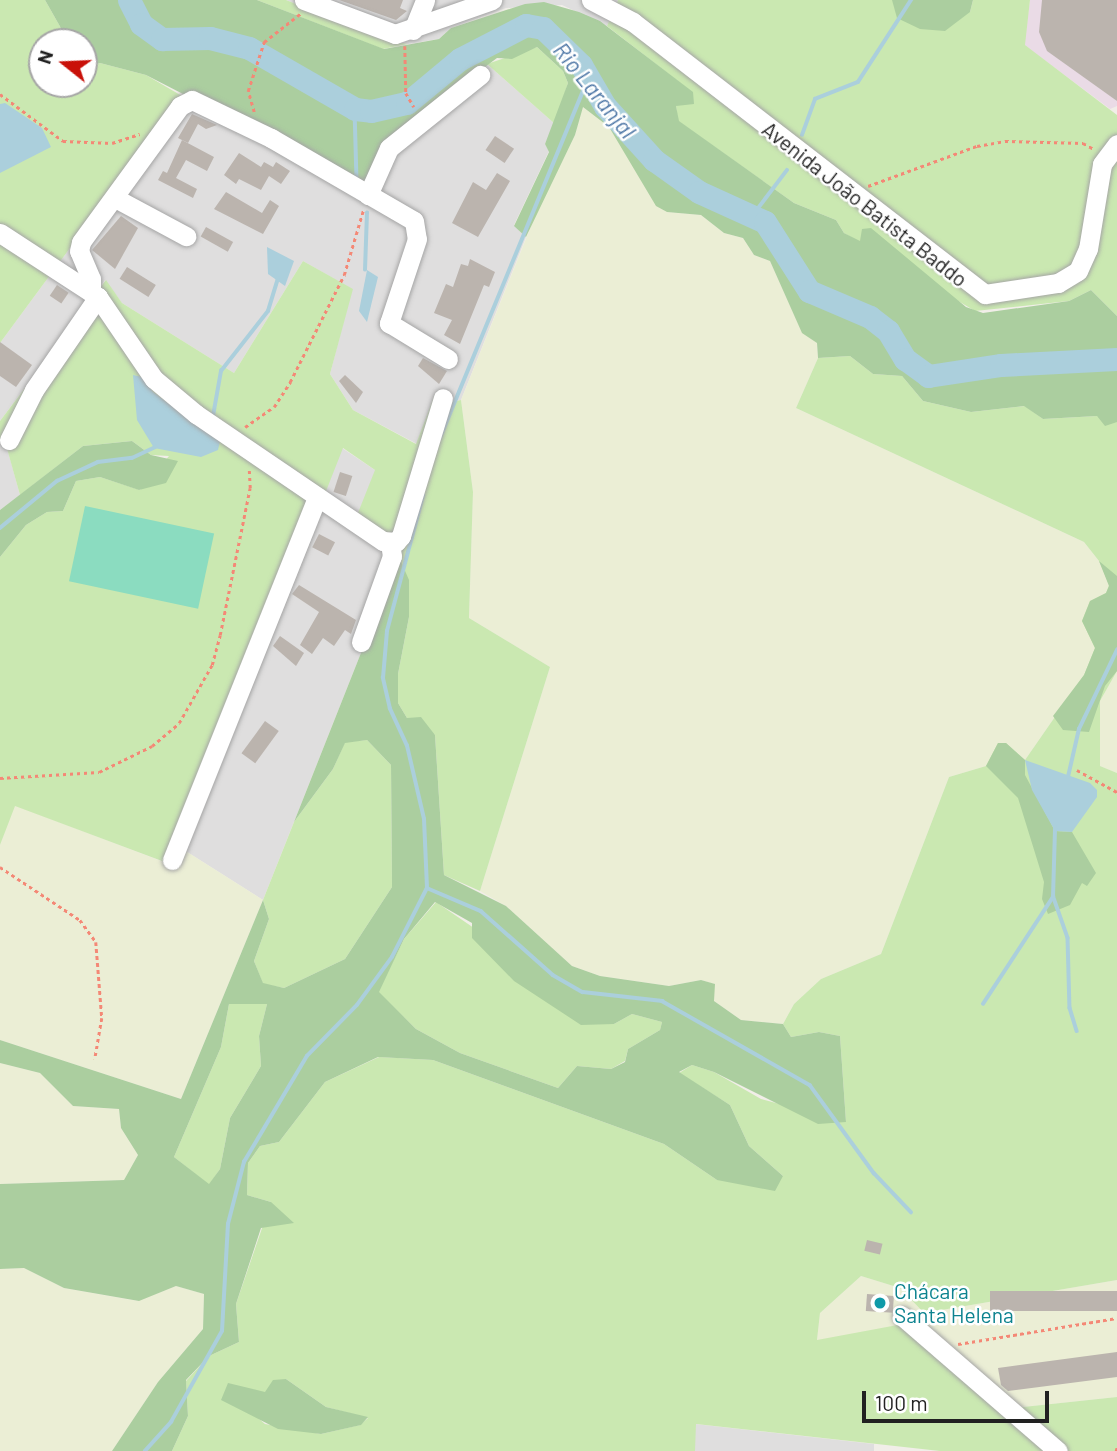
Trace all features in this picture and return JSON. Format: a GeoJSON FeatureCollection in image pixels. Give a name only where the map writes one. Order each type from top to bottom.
{"type":"FeatureCollection","features":[{"type":"Feature","properties":{"kind":"street"},"geometry":{"type":"LineString","coordinates":[[408,31],[425,0]]}},
{"type":"Feature","properties":{"kind":"street"},"geometry":{"type":"LineString","coordinates":[[435,0],[452,14]]}},
{"type":"Feature","properties":{"kind":"street"},"geometry":{"type":"LineString","coordinates":[[310,1],[389,34],[408,31],[492,0]]}},
{"type":"Feature","properties":{"kind":"street","name":"Avenida João Batista Baddo"},"geometry":{"type":"LineString","coordinates":[[591,0],[633,22],[973,289],[997,295],[1058,283],[1078,271],[1088,249],[1111,150]]}},
{"type":"Feature","properties":{"kind":"street"},"geometry":{"type":"LineString","coordinates":[[368,195],[389,148],[480,75]]}},
{"type":"Feature","properties":{"kind":"street"},"geometry":{"type":"LineString","coordinates":[[9,440],[34,390],[94,295],[80,247],[187,100],[271,138],[410,217],[418,229],[388,319],[390,327],[448,359]]}},
{"type":"Feature","properties":{"kind":"street"},"geometry":{"type":"LineString","coordinates":[[115,198],[186,236]]}},
{"type":"Feature","properties":{"kind":"street"},"geometry":{"type":"LineString","coordinates":[[0,233],[94,295],[154,379],[317,497],[390,543],[392,556],[361,642]]}},
{"type":"Feature","properties":{"kind":"street"},"geometry":{"type":"LineString","coordinates":[[390,543],[401,536],[443,398]]}},
{"type":"Feature","properties":{"kind":"street"},"geometry":{"type":"LineString","coordinates":[[172,860],[317,497]]}},
{"type":"Feature","properties":{"kind":"street"},"geometry":{"type":"LineString","coordinates":[[902,1316],[1058,1451]]}},
{"type":"Feature","properties":{"kind":"path"},"geometry":{"type":"LineString","coordinates":[[271,138],[248,91],[264,42],[295,21],[310,1]]}},
{"type":"Feature","properties":{"kind":"path"},"geometry":{"type":"LineString","coordinates":[[408,31],[406,93],[416,109]]}},
{"type":"Feature","properties":{"kind":"path"},"geometry":{"type":"LineString","coordinates":[[0,94],[63,141],[111,143],[150,128]]}},
{"type":"Feature","properties":{"kind":"path"},"geometry":{"type":"LineString","coordinates":[[857,198],[871,184],[978,146],[1005,141],[1083,143],[1111,150]]}},
{"type":"Feature","properties":{"kind":"path"},"geometry":{"type":"LineString","coordinates":[[0,778],[99,772],[152,746],[188,712],[214,655],[250,488],[246,457],[229,435],[260,419],[280,400],[344,275],[368,195]]}},
{"type":"Feature","properties":{"kind":"path"},"geometry":{"type":"LineString","coordinates":[[1077,770],[1117,792]]}},
{"type":"Feature","properties":{"kind":"path"},"geometry":{"type":"LineString","coordinates":[[0,867],[80,920],[96,942],[102,1018],[95,1059]]}},
{"type":"Feature","properties":{"kind":"path"},"geometry":{"type":"LineString","coordinates":[[936,1347],[1117,1318]]}},
{"type":"Feature","properties":{"kind":"shaded area"},"geometry":{"type":"Polygon","coordinates":[[[286,0],[618,0],[607,26],[562,5],[506,8],[451,28],[439,39],[408,44],[387,40],[286,0]]]}},
{"type":"Feature","properties":{"kind":"shaded area"},"geometry":{"type":"Polygon","coordinates":[[[1030,0],[1117,0],[1117,106],[1110,109],[1024,45],[1030,0]]]}},
{"type":"Feature","properties":{"kind":"shaded area"},"geometry":{"type":"Polygon","coordinates":[[[487,64],[555,124],[545,144],[549,151],[514,225],[526,237],[461,400],[452,402],[435,395],[417,444],[353,410],[330,374],[352,289],[303,261],[234,373],[122,303],[105,280],[0,421],[0,343],[182,96],[430,108],[487,64]]]}},
{"type":"Feature","properties":{"kind":"shaded area"},"geometry":{"type":"Polygon","coordinates":[[[0,440],[6,444],[20,495],[0,510],[0,440]]]}},
{"type":"Feature","properties":{"kind":"shaded area"},"geometry":{"type":"Polygon","coordinates":[[[342,448],[375,470],[399,557],[263,900],[184,850],[342,448]]]}},
{"type":"Feature","properties":{"kind":"shaded area"},"geometry":{"type":"Polygon","coordinates":[[[695,1424],[874,1444],[874,1451],[695,1451],[695,1424]]]}},
{"type":"Feature","properties":{"kind":"green space"},"geometry":{"type":"Polygon","coordinates":[[[0,0],[45,0],[61,28],[28,28],[28,98],[98,98],[100,63],[146,75],[182,96],[0,343],[0,0]]]}},
{"type":"Feature","properties":{"kind":"green space"},"geometry":{"type":"Polygon","coordinates":[[[45,0],[257,0],[384,49],[439,39],[451,28],[525,4],[544,2],[579,12],[600,21],[693,92],[694,104],[676,106],[679,121],[794,203],[836,220],[844,233],[860,241],[862,229],[871,228],[966,307],[983,313],[1069,301],[1091,290],[1117,316],[1117,422],[1105,426],[1097,416],[1043,419],[1024,406],[971,412],[923,401],[902,376],[873,374],[850,356],[818,358],[817,343],[802,333],[770,261],[754,255],[743,238],[724,233],[701,215],[667,212],[656,206],[609,127],[583,107],[575,135],[526,237],[514,226],[549,152],[545,144],[568,83],[563,71],[537,47],[512,59],[497,58],[430,108],[366,188],[146,75],[98,64],[98,28],[61,28],[45,0]]]}},
{"type":"Feature","properties":{"kind":"green space"},"geometry":{"type":"Polygon","coordinates":[[[257,0],[286,0],[387,40],[408,44],[383,49],[257,0]]]}},
{"type":"Feature","properties":{"kind":"green space"},"geometry":{"type":"Polygon","coordinates":[[[618,0],[920,0],[970,12],[973,0],[1030,0],[1025,45],[1117,115],[1117,316],[1091,290],[1069,301],[975,311],[844,233],[836,220],[794,203],[678,121],[676,106],[692,92],[607,26],[618,0]]]}},
{"type":"Feature","properties":{"kind":"green space"},"geometry":{"type":"Polygon","coordinates":[[[892,0],[973,0],[970,12],[945,31],[920,29],[897,18],[892,0]]]}},
{"type":"Feature","properties":{"kind":"green space"},"geometry":{"type":"Polygon","coordinates":[[[537,47],[563,71],[568,83],[555,124],[487,64],[537,47]]]}},
{"type":"Feature","properties":{"kind":"green space"},"geometry":{"type":"Polygon","coordinates":[[[582,106],[609,127],[657,206],[667,212],[701,215],[724,233],[743,238],[754,255],[770,261],[802,332],[817,343],[818,358],[796,408],[1084,542],[1099,561],[1109,585],[1106,593],[1090,601],[1095,648],[1084,675],[1025,760],[1006,743],[986,766],[949,777],[881,954],[821,979],[794,1004],[783,1024],[741,1020],[714,1001],[714,984],[701,980],[669,986],[600,976],[572,966],[506,906],[480,891],[550,667],[469,618],[473,492],[461,400],[538,209],[575,135],[582,106]]]}},
{"type":"Feature","properties":{"kind":"green space"},"geometry":{"type":"Polygon","coordinates":[[[303,261],[353,289],[330,374],[353,410],[416,444],[435,394],[452,402],[461,400],[473,492],[469,618],[550,667],[480,891],[444,875],[435,735],[407,718],[398,703],[398,674],[409,617],[399,557],[352,528],[375,470],[343,448],[178,867],[15,806],[0,845],[0,557],[26,525],[47,512],[63,511],[76,481],[100,477],[140,490],[169,456],[151,455],[132,441],[83,446],[20,495],[6,445],[0,440],[0,421],[106,280],[122,303],[234,373],[303,261]]]}},
{"type":"Feature","properties":{"kind":"green space"},"geometry":{"type":"Polygon","coordinates":[[[850,356],[873,374],[902,376],[923,401],[971,412],[1025,406],[1043,419],[1097,416],[1117,422],[1117,671],[1100,701],[1100,766],[1117,773],[1117,1280],[924,1313],[900,1288],[861,1276],[820,1313],[817,1340],[903,1324],[1003,1409],[1117,1397],[1117,1451],[940,1451],[696,1424],[695,1451],[172,1451],[188,1416],[186,1381],[209,1356],[239,1342],[236,1304],[271,1202],[247,1195],[248,1163],[260,1146],[279,1142],[325,1082],[379,1057],[433,1060],[664,1144],[717,1180],[783,1176],[749,1146],[730,1105],[679,1073],[692,1065],[714,1072],[761,1099],[846,1122],[840,1036],[819,1032],[791,1037],[783,1024],[794,1004],[821,979],[881,954],[949,777],[986,766],[998,743],[1006,743],[1025,760],[1084,675],[1095,648],[1082,621],[1090,601],[1106,593],[1109,585],[1099,561],[1084,542],[796,408],[818,358],[850,356]],[[286,1379],[266,1392],[249,1410],[265,1424],[321,1434],[360,1425],[368,1418],[326,1407],[286,1379]]]}},
{"type":"Feature","properties":{"kind":"green space"},"geometry":{"type":"Polygon","coordinates":[[[132,441],[151,455],[178,461],[166,483],[139,490],[100,477],[76,481],[63,511],[47,512],[26,525],[0,557],[0,510],[83,446],[132,441]]]}},
{"type":"Feature","properties":{"kind":"green space"},"geometry":{"type":"Polygon","coordinates":[[[85,506],[214,533],[198,609],[69,581],[85,506]]]}},
{"type":"Feature","properties":{"kind":"green space"},"geometry":{"type":"Polygon","coordinates":[[[399,557],[409,580],[409,617],[398,674],[398,703],[407,718],[421,717],[435,735],[444,875],[506,906],[572,966],[600,976],[669,986],[701,980],[715,984],[714,1001],[741,1020],[783,1024],[791,1037],[819,1032],[840,1036],[846,1122],[818,1124],[714,1072],[692,1065],[679,1072],[730,1105],[749,1146],[783,1176],[775,1191],[717,1180],[664,1144],[433,1060],[378,1057],[325,1082],[279,1142],[260,1146],[248,1163],[247,1195],[271,1202],[294,1223],[261,1228],[236,1304],[239,1342],[209,1356],[186,1380],[188,1416],[172,1451],[112,1451],[158,1382],[203,1329],[204,1294],[176,1286],[139,1301],[64,1288],[24,1268],[0,1269],[0,1184],[124,1180],[138,1155],[121,1128],[119,1109],[73,1106],[40,1073],[0,1063],[0,1040],[181,1099],[263,900],[269,919],[254,961],[263,983],[284,988],[345,959],[392,887],[391,765],[367,740],[345,743],[333,769],[294,822],[399,557]],[[435,902],[404,939],[379,992],[416,1029],[460,1053],[558,1088],[577,1066],[611,1069],[625,1062],[628,1049],[660,1030],[662,1022],[632,1014],[614,1024],[581,1025],[514,981],[472,938],[472,923],[435,902]],[[229,1004],[221,1047],[174,1157],[209,1184],[220,1169],[230,1118],[261,1066],[259,1036],[267,1004],[229,1004]]]}},
{"type":"Feature","properties":{"kind":"green space"},"geometry":{"type":"Polygon","coordinates":[[[1099,561],[1117,576],[1117,671],[1105,686],[1089,732],[1063,730],[1053,716],[1084,675],[1095,648],[1082,621],[1090,601],[1106,593],[1109,586],[1099,561]]]}},
{"type":"Feature","properties":{"kind":"green space"},"geometry":{"type":"Polygon","coordinates":[[[1117,671],[1117,773],[1100,766],[1100,701],[1117,671]]]}},
{"type":"Feature","properties":{"kind":"green space"},"geometry":{"type":"Polygon","coordinates":[[[367,740],[391,765],[392,887],[345,959],[284,988],[263,984],[254,961],[269,919],[263,900],[294,822],[333,769],[345,742],[367,740]]]}},
{"type":"Feature","properties":{"kind":"green space"},"geometry":{"type":"Polygon","coordinates":[[[998,743],[1006,743],[1025,760],[1025,775],[1055,831],[1072,832],[1096,873],[1087,886],[1082,883],[1070,905],[1048,914],[1042,899],[1044,882],[1018,798],[986,766],[998,743]]]}},
{"type":"Feature","properties":{"kind":"green space"},"geometry":{"type":"Polygon","coordinates":[[[14,805],[177,867],[184,850],[263,900],[181,1099],[0,1040],[0,845],[14,805]]]}},
{"type":"Feature","properties":{"kind":"green space"},"geometry":{"type":"Polygon","coordinates":[[[436,902],[614,1024],[632,1014],[662,1022],[660,1030],[628,1049],[625,1061],[611,1069],[577,1066],[558,1088],[460,1053],[416,1029],[378,992],[404,939],[436,902]]]}},
{"type":"Feature","properties":{"kind":"green space"},"geometry":{"type":"Polygon","coordinates":[[[229,1004],[267,1004],[259,1036],[261,1066],[230,1118],[220,1169],[209,1185],[174,1157],[221,1047],[229,1004]]]}},
{"type":"Feature","properties":{"kind":"green space"},"geometry":{"type":"Polygon","coordinates":[[[0,1063],[40,1073],[73,1106],[119,1109],[121,1128],[138,1155],[124,1180],[0,1184],[0,1063]]]}},
{"type":"Feature","properties":{"kind":"green space"},"geometry":{"type":"Polygon","coordinates":[[[24,1268],[64,1288],[138,1301],[176,1286],[204,1294],[203,1329],[158,1382],[112,1451],[0,1451],[0,1269],[24,1268]]]}},
{"type":"Feature","properties":{"kind":"green space"},"geometry":{"type":"Polygon","coordinates":[[[861,1276],[900,1288],[924,1313],[1117,1280],[1117,1397],[1003,1409],[817,1340],[820,1313],[861,1276]]]}},
{"type":"Feature","properties":{"kind":"green space"},"geometry":{"type":"Polygon","coordinates":[[[286,1379],[326,1407],[368,1417],[361,1425],[321,1434],[278,1429],[221,1400],[228,1383],[265,1392],[273,1380],[286,1379]]]}},
{"type":"Feature","properties":{"kind":"water"},"geometry":{"type":"Polygon","coordinates":[[[5,103],[42,128],[51,147],[0,173],[0,104],[5,103]]]}},
{"type":"Feature","properties":{"kind":"water"},"geometry":{"type":"Polygon","coordinates":[[[267,247],[294,261],[285,286],[268,274],[267,247]]]}},
{"type":"Feature","properties":{"kind":"water"},"geometry":{"type":"Polygon","coordinates":[[[367,270],[378,277],[367,322],[359,311],[367,270]]]}},
{"type":"Feature","properties":{"kind":"water"},"geometry":{"type":"Polygon","coordinates":[[[133,375],[142,377],[153,392],[220,441],[218,450],[201,457],[154,448],[137,420],[133,375]]]}},
{"type":"Feature","properties":{"kind":"water"},"geometry":{"type":"Polygon","coordinates":[[[1025,760],[1090,783],[1097,790],[1097,797],[1072,832],[1055,831],[1032,790],[1025,760]]]}},
{"type":"Feature","properties":{"kind":"building"},"geometry":{"type":"Polygon","coordinates":[[[339,0],[403,0],[400,8],[407,11],[396,20],[339,0]]]}},
{"type":"Feature","properties":{"kind":"building"},"geometry":{"type":"Polygon","coordinates":[[[1042,0],[1117,0],[1117,101],[1047,51],[1039,32],[1042,0]]]}},
{"type":"Feature","properties":{"kind":"building"},"geometry":{"type":"Polygon","coordinates":[[[192,114],[217,125],[206,129],[198,124],[188,143],[178,138],[192,114]]]}},
{"type":"Feature","properties":{"kind":"building"},"geometry":{"type":"Polygon","coordinates":[[[495,136],[514,149],[505,163],[485,150],[495,136]]]}},
{"type":"Feature","properties":{"kind":"building"},"geometry":{"type":"Polygon","coordinates":[[[182,140],[214,157],[207,171],[186,160],[176,178],[197,189],[193,198],[158,180],[163,171],[167,173],[182,140]]]}},
{"type":"Feature","properties":{"kind":"building"},"geometry":{"type":"Polygon","coordinates":[[[239,153],[261,167],[264,162],[273,167],[276,162],[290,171],[281,184],[269,176],[261,190],[239,179],[236,184],[224,175],[239,153]]]}},
{"type":"Feature","properties":{"kind":"building"},"geometry":{"type":"Polygon","coordinates":[[[497,173],[510,181],[478,237],[452,223],[473,182],[486,190],[497,173]]]}},
{"type":"Feature","properties":{"kind":"building"},"geometry":{"type":"Polygon","coordinates":[[[226,192],[262,213],[270,200],[279,206],[263,234],[214,209],[226,192]]]}},
{"type":"Feature","properties":{"kind":"building"},"geometry":{"type":"Polygon","coordinates":[[[121,216],[138,228],[115,269],[92,250],[121,216]]]}},
{"type":"Feature","properties":{"kind":"building"},"geometry":{"type":"Polygon","coordinates":[[[206,227],[233,242],[228,252],[201,237],[206,227]]]}},
{"type":"Feature","properties":{"kind":"building"},"geometry":{"type":"Polygon","coordinates":[[[470,259],[495,272],[489,287],[484,285],[460,344],[444,335],[452,320],[434,313],[446,284],[453,287],[461,264],[468,266],[470,259]]]}},
{"type":"Feature","properties":{"kind":"building"},"geometry":{"type":"Polygon","coordinates":[[[127,267],[156,285],[148,297],[120,279],[127,267]]]}},
{"type":"Feature","properties":{"kind":"building"},"geometry":{"type":"Polygon","coordinates":[[[57,285],[69,293],[61,304],[50,296],[57,285]]]}},
{"type":"Feature","properties":{"kind":"building"},"geometry":{"type":"Polygon","coordinates":[[[0,342],[32,365],[16,387],[0,376],[0,342]]]}},
{"type":"Feature","properties":{"kind":"building"},"geometry":{"type":"Polygon","coordinates":[[[423,358],[447,371],[439,384],[418,366],[423,358]]]}},
{"type":"Feature","properties":{"kind":"building"},"geometry":{"type":"Polygon","coordinates":[[[345,375],[363,392],[356,403],[339,381],[345,375]]]}},
{"type":"Feature","properties":{"kind":"building"},"geometry":{"type":"Polygon","coordinates":[[[340,472],[352,476],[346,496],[334,492],[340,472]]]}},
{"type":"Feature","properties":{"kind":"building"},"geometry":{"type":"Polygon","coordinates":[[[319,534],[335,542],[328,556],[312,547],[319,534]]]}},
{"type":"Feature","properties":{"kind":"building"},"geometry":{"type":"Polygon","coordinates":[[[299,585],[356,620],[351,634],[345,630],[334,646],[323,638],[312,654],[300,645],[319,612],[292,594],[299,585]]]}},
{"type":"Feature","properties":{"kind":"building"},"geometry":{"type":"Polygon","coordinates":[[[280,636],[304,653],[296,666],[273,646],[280,636]]]}},
{"type":"Feature","properties":{"kind":"building"},"geometry":{"type":"Polygon","coordinates":[[[265,721],[279,731],[255,763],[241,753],[265,721]]]}},
{"type":"Feature","properties":{"kind":"building"},"geometry":{"type":"Polygon","coordinates":[[[867,1240],[883,1244],[880,1255],[864,1251],[867,1240]]]}},
{"type":"Feature","properties":{"kind":"building"},"geometry":{"type":"Polygon","coordinates":[[[990,1291],[1117,1291],[1117,1311],[990,1311],[990,1291]]]}},
{"type":"Feature","properties":{"kind":"building","name":"Chácara Santa Helena"},"geometry":{"type":"Polygon","coordinates":[[[867,1294],[894,1296],[893,1313],[866,1311],[867,1294]]]}},
{"type":"Feature","properties":{"kind":"building"},"geometry":{"type":"Polygon","coordinates":[[[1117,1352],[1117,1377],[1008,1391],[1001,1385],[998,1368],[1117,1352]]]}},
{"type":"Feature","properties":{"kind":"waterway","name":"Rio Laranjal"},"geometry":{"type":"LineString","coordinates":[[129,0],[141,24],[162,39],[210,38],[249,48],[355,109],[371,111],[407,103],[460,59],[526,25],[543,28],[581,65],[605,106],[654,160],[699,192],[765,222],[809,291],[870,317],[888,331],[905,359],[928,376],[1001,365],[1117,359]]}},
{"type":"Feature","properties":{"kind":"waterway"},"geometry":{"type":"LineString","coordinates":[[802,135],[815,99],[858,82],[911,0]]}},
{"type":"Feature","properties":{"kind":"waterway"},"geometry":{"type":"LineString","coordinates":[[440,438],[589,77]]}},
{"type":"Feature","properties":{"kind":"waterway"},"geometry":{"type":"LineString","coordinates":[[355,109],[357,180]]}},
{"type":"Feature","properties":{"kind":"waterway"},"geometry":{"type":"LineString","coordinates":[[753,215],[787,170]]}},
{"type":"Feature","properties":{"kind":"waterway"},"geometry":{"type":"LineString","coordinates":[[365,270],[367,213]]}},
{"type":"Feature","properties":{"kind":"waterway"},"geometry":{"type":"LineString","coordinates":[[213,416],[221,371],[268,311],[278,278]]}},
{"type":"Feature","properties":{"kind":"waterway"},"geometry":{"type":"LineString","coordinates":[[0,528],[57,481],[98,462],[132,458],[156,447]]}},
{"type":"Feature","properties":{"kind":"waterway"},"geometry":{"type":"LineString","coordinates":[[145,1451],[171,1422],[222,1331],[228,1224],[244,1162],[307,1056],[357,1005],[392,957],[427,888],[424,819],[407,746],[390,709],[383,678],[387,631],[423,496]]}},
{"type":"Feature","properties":{"kind":"waterway"},"geometry":{"type":"LineString","coordinates":[[1068,777],[1079,729],[1117,650]]}},
{"type":"Feature","properties":{"kind":"waterway"},"geometry":{"type":"LineString","coordinates":[[983,1004],[1053,897],[1055,828]]}},
{"type":"Feature","properties":{"kind":"waterway"},"geometry":{"type":"LineString","coordinates":[[427,888],[481,911],[553,975],[583,992],[662,1001],[810,1085],[874,1173],[911,1212]]}},
{"type":"Feature","properties":{"kind":"waterway"},"geometry":{"type":"LineString","coordinates":[[1054,898],[1068,938],[1070,1008],[1077,1031]]}},
{"type":"Feature","properties":{"kind":"place","name":"Chácara Santa Helena"},"geometry":{"type":"Point","coordinates":[880,1303]}}]}
